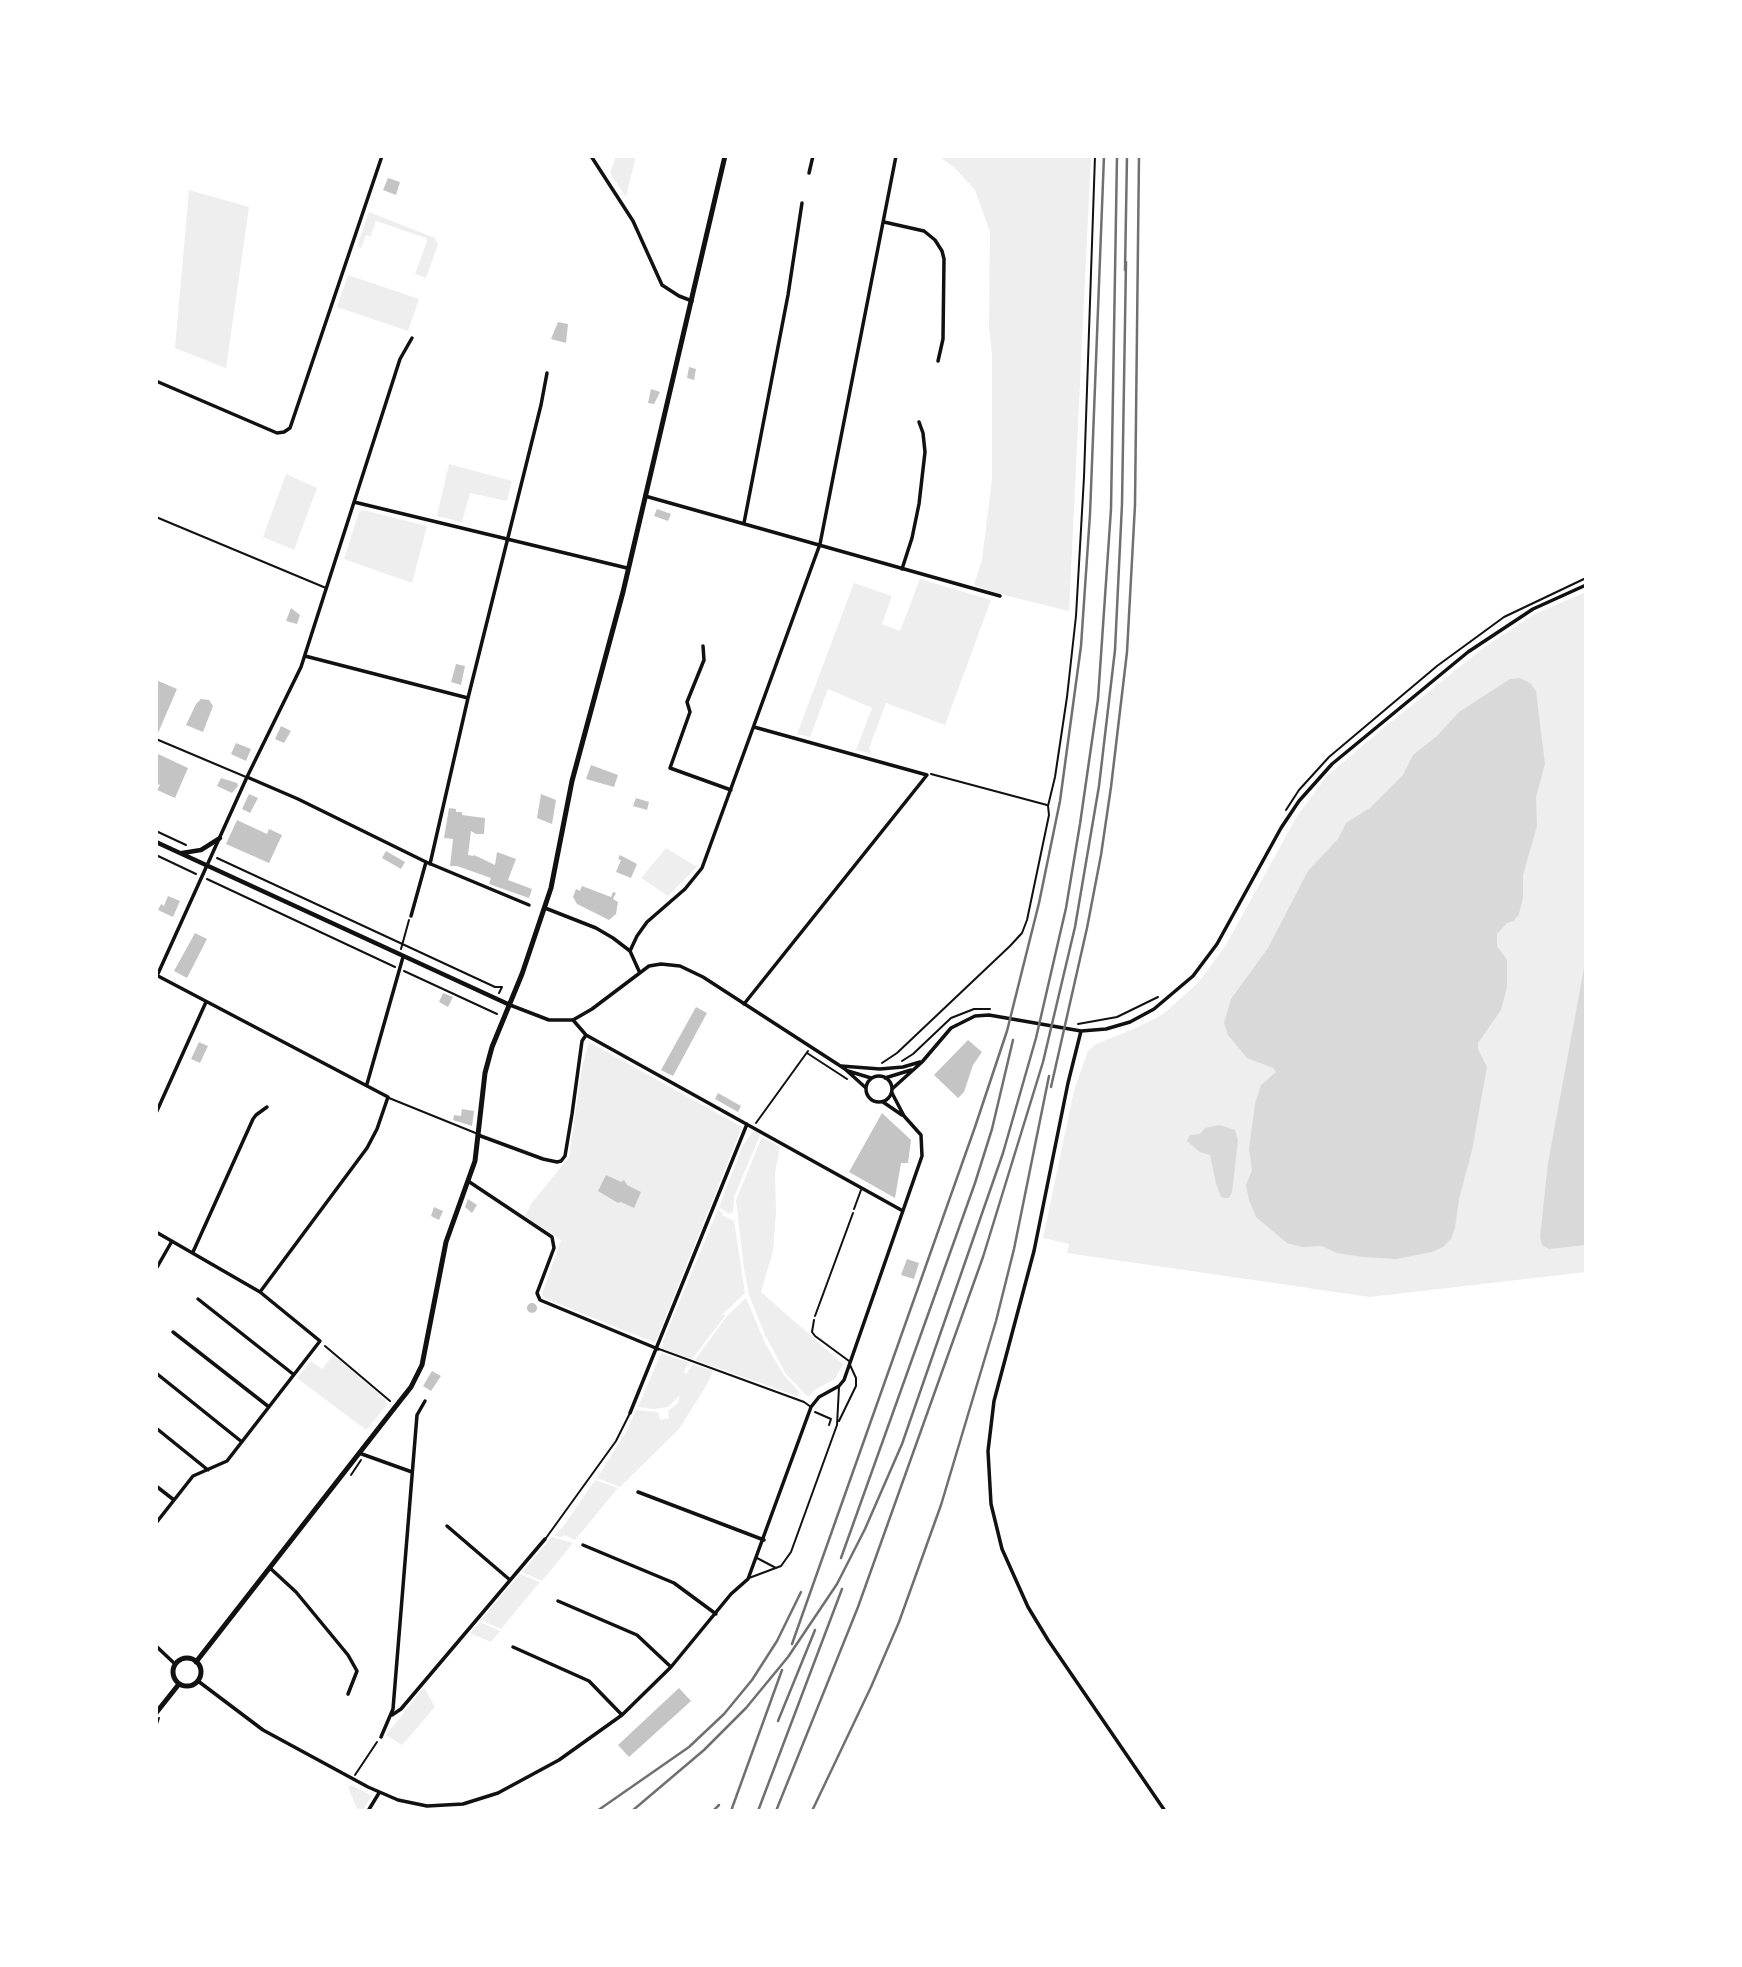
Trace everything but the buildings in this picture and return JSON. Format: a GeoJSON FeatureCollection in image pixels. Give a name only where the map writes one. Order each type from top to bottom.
{"type":"FeatureCollection","features":[{"type":"Feature","properties":{"kind":"main road"},"geometry":{"type":"LineString","coordinates":[[196,1662],[411,1387],[422,1365],[443,1254],[475,1161],[485,1073],[492,1047],[545,908],[572,781],[628,568],[725,156]]}},
{"type":"Feature","properties":{"kind":"main road"},"geometry":{"type":"LineString","coordinates":[[180,854],[198,851],[220,838]]}},
{"type":"Feature","properties":{"kind":"main road"},"geometry":{"type":"LineString","coordinates":[[156,842],[510,1004]]}},
{"type":"Feature","properties":{"kind":"main road"},"geometry":{"type":"LineString","coordinates":[[187,1658],[196,1662],[201,1673],[198,1681],[191,1686],[179,1684],[173,1675],[175,1664],[187,1658]]}},
{"type":"Feature","properties":{"kind":"main road"},"geometry":{"type":"LineString","coordinates":[[156,1713],[179,1684]]}},
{"type":"Feature","properties":{"kind":"street"},"geometry":{"type":"LineString","coordinates":[[156,381],[277,433],[290,428],[382,156]]}},
{"type":"Feature","properties":{"kind":"street"},"geometry":{"type":"LineString","coordinates":[[591,156],[633,221],[662,285],[678,296],[692,300]]}},
{"type":"Feature","properties":{"kind":"street"},"geometry":{"type":"LineString","coordinates":[[809,173],[814,156]]}},
{"type":"Feature","properties":{"kind":"street"},"geometry":{"type":"LineString","coordinates":[[630,951],[647,922],[685,889],[702,868],[820,544],[896,156]]}},
{"type":"Feature","properties":{"kind":"street"},"geometry":{"type":"LineString","coordinates":[[744,523],[788,295],[802,203]]}},
{"type":"Feature","properties":{"kind":"street"},"geometry":{"type":"LineString","coordinates":[[884,222],[924,231],[935,240],[942,251],[943,339],[938,361]]}},
{"type":"Feature","properties":{"kind":"street"},"geometry":{"type":"LineString","coordinates":[[260,1292],[367,1147],[377,1129],[388,1097],[156,976],[304,656],[400,359],[412,338]]}},
{"type":"Feature","properties":{"kind":"street"},"geometry":{"type":"LineString","coordinates":[[411,916],[428,863],[547,373]]}},
{"type":"Feature","properties":{"kind":"street"},"geometry":{"type":"LineString","coordinates":[[902,569],[912,538],[921,491],[925,453],[919,422]]}},
{"type":"Feature","properties":{"kind":"street"},"geometry":{"type":"LineString","coordinates":[[645,496],[1000,596]]}},
{"type":"Feature","properties":{"kind":"street"},"geometry":{"type":"LineString","coordinates":[[354,502],[628,568]]}},
{"type":"Feature","properties":{"kind":"street"},"geometry":{"type":"LineString","coordinates":[[883,1102],[951,1028],[975,1016],[989,1015],[1081,1031],[1106,1029],[1130,1022],[1154,1009],[1193,976],[1217,944],[1281,828],[1317,779],[1354,743],[1427,682],[1509,623],[1586,585]]}},
{"type":"Feature","properties":{"kind":"street"},"geometry":{"type":"LineString","coordinates":[[703,646],[704,660],[687,702],[690,712],[670,768],[731,790]]}},
{"type":"Feature","properties":{"kind":"street"},"geometry":{"type":"LineString","coordinates":[[304,656],[468,698]]}},
{"type":"Feature","properties":{"kind":"street"},"geometry":{"type":"LineString","coordinates":[[744,1004],[927,775],[754,727]]}},
{"type":"Feature","properties":{"kind":"street"},"geometry":{"type":"LineString","coordinates":[[247,777],[428,863],[529,905]]}},
{"type":"Feature","properties":{"kind":"street"},"geometry":{"type":"LineString","coordinates":[[545,908],[596,928],[630,951],[639,971]]}},
{"type":"Feature","properties":{"kind":"street"},"geometry":{"type":"LineString","coordinates":[[367,1085],[402,954]]}},
{"type":"Feature","properties":{"kind":"street"},"geometry":{"type":"LineString","coordinates":[[198,1681],[263,1730],[379,1793],[427,1806],[463,1804],[498,1793],[559,1759],[622,1714],[671,1667],[732,1594],[748,1579],[811,1407],[844,1380],[920,1164],[923,1146],[921,1135],[904,1116],[883,1102],[871,1099],[866,1088],[845,1069],[703,977],[680,966],[661,964],[639,971],[592,1009],[573,1020],[549,1020],[510,1004]]}},
{"type":"Feature","properties":{"kind":"street"},"geometry":{"type":"LineString","coordinates":[[156,1113],[206,1002]]}},
{"type":"Feature","properties":{"kind":"street"},"geometry":{"type":"LineString","coordinates":[[573,1020],[586,1035],[903,1211]]}},
{"type":"Feature","properties":{"kind":"street"},"geometry":{"type":"LineString","coordinates":[[1081,1031],[1065,1094],[1034,1251],[999,1379],[990,1425],[989,1485],[994,1523],[1002,1549],[1028,1607],[1165,1811]]}},
{"type":"Feature","properties":{"kind":"street"},"geometry":{"type":"LineString","coordinates":[[478,1135],[543,1160],[557,1163],[561,1161],[565,1156],[582,1041],[586,1035]]}},
{"type":"Feature","properties":{"kind":"street"},"geometry":{"type":"LineString","coordinates":[[840,1066],[880,1069],[922,1062]]}},
{"type":"Feature","properties":{"kind":"street"},"geometry":{"type":"LineString","coordinates":[[845,1069],[873,1078],[885,1078],[913,1069]]}},
{"type":"Feature","properties":{"kind":"street"},"geometry":{"type":"LineString","coordinates":[[866,1088],[873,1078]]}},
{"type":"Feature","properties":{"kind":"street"},"geometry":{"type":"LineString","coordinates":[[885,1078],[904,1116]]}},
{"type":"Feature","properties":{"kind":"street"},"geometry":{"type":"LineString","coordinates":[[193,1252],[253,1119],[267,1107]]}},
{"type":"Feature","properties":{"kind":"street"},"geometry":{"type":"LineString","coordinates":[[630,1413],[747,1124]]}},
{"type":"Feature","properties":{"kind":"street"},"geometry":{"type":"LineString","coordinates":[[468,1181],[552,1237],[554,1248],[537,1293],[540,1300],[658,1349]]}},
{"type":"Feature","properties":{"kind":"street"},"geometry":{"type":"LineString","coordinates":[[156,1232],[260,1292],[320,1341],[224,1464],[193,1476],[156,1523]]}},
{"type":"Feature","properties":{"kind":"street"},"geometry":{"type":"LineString","coordinates":[[156,1269],[172,1241]]}},
{"type":"Feature","properties":{"kind":"street"},"geometry":{"type":"LineString","coordinates":[[198,1299],[293,1374]]}},
{"type":"Feature","properties":{"kind":"street"},"geometry":{"type":"LineString","coordinates":[[173,1332],[269,1407]]}},
{"type":"Feature","properties":{"kind":"street"},"geometry":{"type":"LineString","coordinates":[[156,1373],[242,1441]]}},
{"type":"Feature","properties":{"kind":"street"},"geometry":{"type":"LineString","coordinates":[[381,1737],[392,1715],[417,1415],[425,1401]]}},
{"type":"Feature","properties":{"kind":"street"},"geometry":{"type":"LineString","coordinates":[[156,1428],[208,1470]]}},
{"type":"Feature","properties":{"kind":"street"},"geometry":{"type":"LineString","coordinates":[[359,1453],[412,1472]]}},
{"type":"Feature","properties":{"kind":"street"},"geometry":{"type":"LineString","coordinates":[[156,1486],[174,1500]]}},
{"type":"Feature","properties":{"kind":"street"},"geometry":{"type":"LineString","coordinates":[[638,1492],[764,1540]]}},
{"type":"Feature","properties":{"kind":"street"},"geometry":{"type":"LineString","coordinates":[[447,1526],[510,1580]]}},
{"type":"Feature","properties":{"kind":"street"},"geometry":{"type":"LineString","coordinates":[[392,1715],[401,1709],[545,1539]]}},
{"type":"Feature","properties":{"kind":"street"},"geometry":{"type":"LineString","coordinates":[[583,1545],[674,1583],[716,1614]]}},
{"type":"Feature","properties":{"kind":"street"},"geometry":{"type":"LineString","coordinates":[[270,1568],[296,1592],[348,1655],[357,1671],[348,1694]]}},
{"type":"Feature","properties":{"kind":"street"},"geometry":{"type":"LineString","coordinates":[[558,1601],[637,1635],[671,1667]]}},
{"type":"Feature","properties":{"kind":"street"},"geometry":{"type":"LineString","coordinates":[[156,1646],[175,1664]]}},
{"type":"Feature","properties":{"kind":"street"},"geometry":{"type":"LineString","coordinates":[[513,1647],[589,1681],[622,1714]]}},
{"type":"Feature","properties":{"kind":"street"},"geometry":{"type":"LineString","coordinates":[[368,1811],[379,1793]]}},
{"type":"Feature","properties":{"kind":"lane"},"geometry":{"type":"LineString","coordinates":[[156,517],[326,587]]}},
{"type":"Feature","properties":{"kind":"lane"},"geometry":{"type":"LineString","coordinates":[[156,740],[247,777]]}},
{"type":"Feature","properties":{"kind":"lane"},"geometry":{"type":"LineString","coordinates":[[388,1097],[478,1135]]}},
{"type":"Feature","properties":{"kind":"lane"},"geometry":{"type":"LineString","coordinates":[[854,1209],[861,1188]]}},
{"type":"Feature","properties":{"kind":"lane"},"geometry":{"type":"LineString","coordinates":[[748,1579],[786,1563],[837,1424],[856,1386],[850,1363],[812,1332],[814,1320]]}},
{"type":"Feature","properties":{"kind":"lane"},"geometry":{"type":"LineString","coordinates":[[658,1349],[811,1407]]}},
{"type":"Feature","properties":{"kind":"lane"},"geometry":{"type":"LineString","coordinates":[[837,1424],[839,1386]]}},
{"type":"Feature","properties":{"kind":"lane"},"geometry":{"type":"LineString","coordinates":[[545,1539],[616,1441],[630,1413]]}},
{"type":"Feature","properties":{"kind":"lane"},"geometry":{"type":"LineString","coordinates":[[757,1558],[777,1568]]}},
{"type":"Feature","properties":{"kind":"path"},"geometry":{"type":"LineString","coordinates":[[880,1066],[1022,933],[1027,920],[1049,815],[1048,806],[1067,697],[1081,547],[1095,156]]}},
{"type":"Feature","properties":{"kind":"path"},"geometry":{"type":"LineString","coordinates":[[1281,817],[1300,789],[1329,757],[1437,666],[1504,617],[1586,578]]}},
{"type":"Feature","properties":{"kind":"path"},"geometry":{"type":"LineString","coordinates":[[927,775],[932,773],[1048,806]]}},
{"type":"Feature","properties":{"kind":"path"},"geometry":{"type":"LineString","coordinates":[[156,831],[198,851]]}},
{"type":"Feature","properties":{"kind":"path"},"geometry":{"type":"LineString","coordinates":[[156,855],[504,1017]]}},
{"type":"Feature","properties":{"kind":"path"},"geometry":{"type":"LineString","coordinates":[[212,856],[495,987],[502,987]]}},
{"type":"Feature","properties":{"kind":"path"},"geometry":{"type":"LineString","coordinates":[[402,954],[402,944],[411,916]]}},
{"type":"Feature","properties":{"kind":"path"},"geometry":{"type":"LineString","coordinates":[[1074,1024],[1117,1017],[1165,993]]}},
{"type":"Feature","properties":{"kind":"path"},"geometry":{"type":"LineString","coordinates":[[753,1128],[807,1053]]}},
{"type":"Feature","properties":{"kind":"path"},"geometry":{"type":"LineString","coordinates":[[814,1320],[854,1209]]}},
{"type":"Feature","properties":{"kind":"path"},"geometry":{"type":"LineString","coordinates":[[320,1341],[396,1406]]}},
{"type":"Feature","properties":{"kind":"path"},"geometry":{"type":"LineString","coordinates":[[811,1407],[831,1419],[829,1425]]}},
{"type":"Feature","properties":{"kind":"path"},"geometry":{"type":"LineString","coordinates":[[352,1778],[381,1737]]}},
{"type":"Feature","properties":{"kind":"shaded area"},"geometry":{"type":"Polygon","coordinates":[[[616,156],[636,156],[626,197],[610,173],[616,156]]]}},
{"type":"Feature","properties":{"kind":"shaded area"},"geometry":{"type":"Polygon","coordinates":[[[938,156],[1091,156],[1069,611],[974,585],[982,560],[992,479],[990,232],[975,190],[954,167],[938,156]]]}},
{"type":"Feature","properties":{"kind":"shaded area"},"geometry":{"type":"Polygon","coordinates":[[[189,190],[249,207],[226,368],[175,348],[189,190]]]}},
{"type":"Feature","properties":{"kind":"shaded area"},"geometry":{"type":"Polygon","coordinates":[[[369,212],[435,238],[438,244],[426,278],[415,274],[426,238],[376,221],[370,237],[366,235],[361,248],[357,246],[369,212]]]}},
{"type":"Feature","properties":{"kind":"shaded area"},"geometry":{"type":"Polygon","coordinates":[[[348,275],[419,299],[408,331],[337,307],[348,275]]]}},
{"type":"Feature","properties":{"kind":"shaded area"},"geometry":{"type":"Polygon","coordinates":[[[449,464],[512,481],[507,501],[470,493],[462,522],[437,516],[449,464]]]}},
{"type":"Feature","properties":{"kind":"shaded area"},"geometry":{"type":"Polygon","coordinates":[[[286,474],[317,488],[294,550],[263,537],[286,474]]]}},
{"type":"Feature","properties":{"kind":"shaded area"},"geometry":{"type":"Polygon","coordinates":[[[363,510],[427,526],[412,583],[344,559],[359,512],[363,510]]]}},
{"type":"Feature","properties":{"kind":"shaded area"},"geometry":{"type":"Polygon","coordinates":[[[920,579],[991,600],[945,725],[886,703],[869,748],[872,754],[856,750],[872,708],[828,689],[810,737],[797,734],[854,583],[892,596],[882,624],[900,631],[920,579]]]}},
{"type":"Feature","properties":{"kind":"shaded area"},"geometry":{"type":"Polygon","coordinates":[[[1586,592],[1586,1272],[1370,1297],[1067,1253],[1069,1244],[1043,1238],[1074,1090],[1088,1051],[1096,1044],[1163,1014],[1198,983],[1226,945],[1297,816],[1327,776],[1482,649],[1535,614],[1586,592]]]}},
{"type":"Feature","properties":{"kind":"shaded area"},"geometry":{"type":"Polygon","coordinates":[[[1520,678],[1530,683],[1536,691],[1545,764],[1536,797],[1537,826],[1523,875],[1523,898],[1519,914],[1497,934],[1497,946],[1507,960],[1507,987],[1501,1010],[1478,1043],[1478,1049],[1487,1067],[1472,1150],[1451,1239],[1432,1252],[1396,1259],[1363,1257],[1337,1253],[1322,1246],[1302,1247],[1287,1243],[1256,1217],[1246,1185],[1252,1170],[1249,1149],[1255,1104],[1261,1085],[1276,1072],[1273,1068],[1247,1058],[1228,1035],[1224,1023],[1231,999],[1268,948],[1308,871],[1338,839],[1346,823],[1370,808],[1403,775],[1413,755],[1437,736],[1459,712],[1510,679],[1520,678]]]}},
{"type":"Feature","properties":{"kind":"shaded area"},"geometry":{"type":"Polygon","coordinates":[[[666,848],[697,867],[668,896],[641,878],[666,848]]]}},
{"type":"Feature","properties":{"kind":"shaded area"},"geometry":{"type":"Polygon","coordinates":[[[1586,957],[1586,1245],[1549,1249],[1542,1245],[1540,1237],[1548,1163],[1586,957]]]}},
{"type":"Feature","properties":{"kind":"shaded area"},"geometry":{"type":"Polygon","coordinates":[[[589,1042],[742,1127],[655,1343],[544,1298],[542,1294],[561,1240],[525,1216],[531,1204],[569,1157],[582,1067],[589,1042]]]}},
{"type":"Feature","properties":{"kind":"shaded area"},"geometry":{"type":"Polygon","coordinates":[[[1220,1125],[1235,1130],[1238,1140],[1229,1198],[1221,1197],[1210,1155],[1200,1152],[1187,1141],[1190,1135],[1200,1134],[1205,1128],[1220,1125]]]}},
{"type":"Feature","properties":{"kind":"shaded area"},"geometry":{"type":"Polygon","coordinates":[[[755,1129],[761,1133],[734,1197],[733,1212],[729,1214],[719,1207],[743,1145],[755,1129]]]}},
{"type":"Feature","properties":{"kind":"shaded area"},"geometry":{"type":"Polygon","coordinates":[[[762,1137],[780,1147],[775,1173],[773,1251],[761,1292],[843,1364],[835,1379],[816,1389],[808,1397],[786,1374],[765,1335],[749,1295],[744,1269],[736,1200],[762,1137]]]}},
{"type":"Feature","properties":{"kind":"shaded area"},"geometry":{"type":"Polygon","coordinates":[[[718,1210],[734,1221],[745,1293],[723,1314],[725,1316],[692,1359],[663,1349],[663,1341],[718,1210]]]}},
{"type":"Feature","properties":{"kind":"shaded area"},"geometry":{"type":"Polygon","coordinates":[[[746,1298],[766,1345],[784,1375],[799,1392],[797,1396],[695,1360],[727,1316],[746,1298]]]}},
{"type":"Feature","properties":{"kind":"shaded area"},"geometry":{"type":"Polygon","coordinates":[[[661,1353],[688,1362],[684,1372],[686,1374],[693,1364],[713,1371],[706,1386],[679,1429],[620,1487],[597,1478],[628,1429],[636,1410],[658,1412],[660,1420],[669,1418],[668,1411],[678,1403],[680,1395],[668,1407],[638,1407],[661,1353]]]}},
{"type":"Feature","properties":{"kind":"shaded area"},"geometry":{"type":"Polygon","coordinates":[[[333,1355],[386,1400],[386,1406],[366,1430],[297,1378],[311,1361],[322,1369],[333,1355]]]}},
{"type":"Feature","properties":{"kind":"shaded area"},"geometry":{"type":"Polygon","coordinates":[[[595,1480],[618,1488],[575,1540],[564,1535],[554,1535],[563,1527],[595,1480]]]}},
{"type":"Feature","properties":{"kind":"shaded area"},"geometry":{"type":"Polygon","coordinates":[[[552,1537],[573,1543],[542,1581],[522,1572],[552,1537]]]}},
{"type":"Feature","properties":{"kind":"shaded area"},"geometry":{"type":"Polygon","coordinates":[[[520,1574],[540,1582],[501,1629],[481,1620],[520,1574]]]}},
{"type":"Feature","properties":{"kind":"shaded area"},"geometry":{"type":"Polygon","coordinates":[[[480,1622],[500,1631],[491,1642],[470,1633],[480,1622]]]}},
{"type":"Feature","properties":{"kind":"shaded area"},"geometry":{"type":"Polygon","coordinates":[[[424,1687],[435,1707],[402,1745],[386,1735],[424,1687]]]}},
{"type":"Feature","properties":{"kind":"shaded area"},"geometry":{"type":"Polygon","coordinates":[[[351,1785],[372,1796],[362,1811],[358,1811],[348,1787],[351,1785]]]}},
{"type":"Feature","properties":{"kind":"railway"},"geometry":{"type":"LineString","coordinates":[[792,1644],[975,1127],[1007,1031],[1039,903],[1060,801],[1081,646],[1090,514],[1104,156]]}},
{"type":"Feature","properties":{"kind":"railway"},"geometry":{"type":"LineString","coordinates":[[632,1811],[704,1750],[746,1708],[788,1657],[837,1584],[865,1529],[902,1444],[1003,1153],[1036,1038],[1066,908],[1098,699],[1111,509],[1117,156]]}},
{"type":"Feature","properties":{"kind":"railway"},"geometry":{"type":"LineString","coordinates":[[1125,270],[1127,156]]}},
{"type":"Feature","properties":{"kind":"railway"},"geometry":{"type":"LineString","coordinates":[[1051,1087],[1101,855],[1127,652],[1135,505],[1139,156]]}},
{"type":"Feature","properties":{"kind":"railway"},"geometry":{"type":"LineString","coordinates":[[776,1811],[858,1607],[983,1257],[1043,1062],[1075,927],[1099,786],[1115,650],[1122,504],[1126,262]]}},
{"type":"Feature","properties":{"kind":"railway"},"geometry":{"type":"LineString","coordinates":[[841,1558],[975,1183],[992,1129],[1013,1040]]}},
{"type":"Feature","properties":{"kind":"railway"},"geometry":{"type":"LineString","coordinates":[[812,1811],[899,1622],[941,1505],[996,1321],[1014,1249],[1049,1076]]}},
{"type":"Feature","properties":{"kind":"railway"},"geometry":{"type":"LineString","coordinates":[[758,1811],[842,1589]]}},
{"type":"Feature","properties":{"kind":"railway"},"geometry":{"type":"LineString","coordinates":[[597,1811],[689,1747],[724,1714],[752,1680],[777,1641],[801,1592]]}},
{"type":"Feature","properties":{"kind":"railway"},"geometry":{"type":"LineString","coordinates":[[778,1721],[815,1630]]}},
{"type":"Feature","properties":{"kind":"railway"},"geometry":{"type":"LineString","coordinates":[[731,1811],[782,1670]]}},
{"type":"Feature","properties":{"kind":"railway"},"geometry":{"type":"LineString","coordinates":[[713,1811],[719,1805]]}}]}
